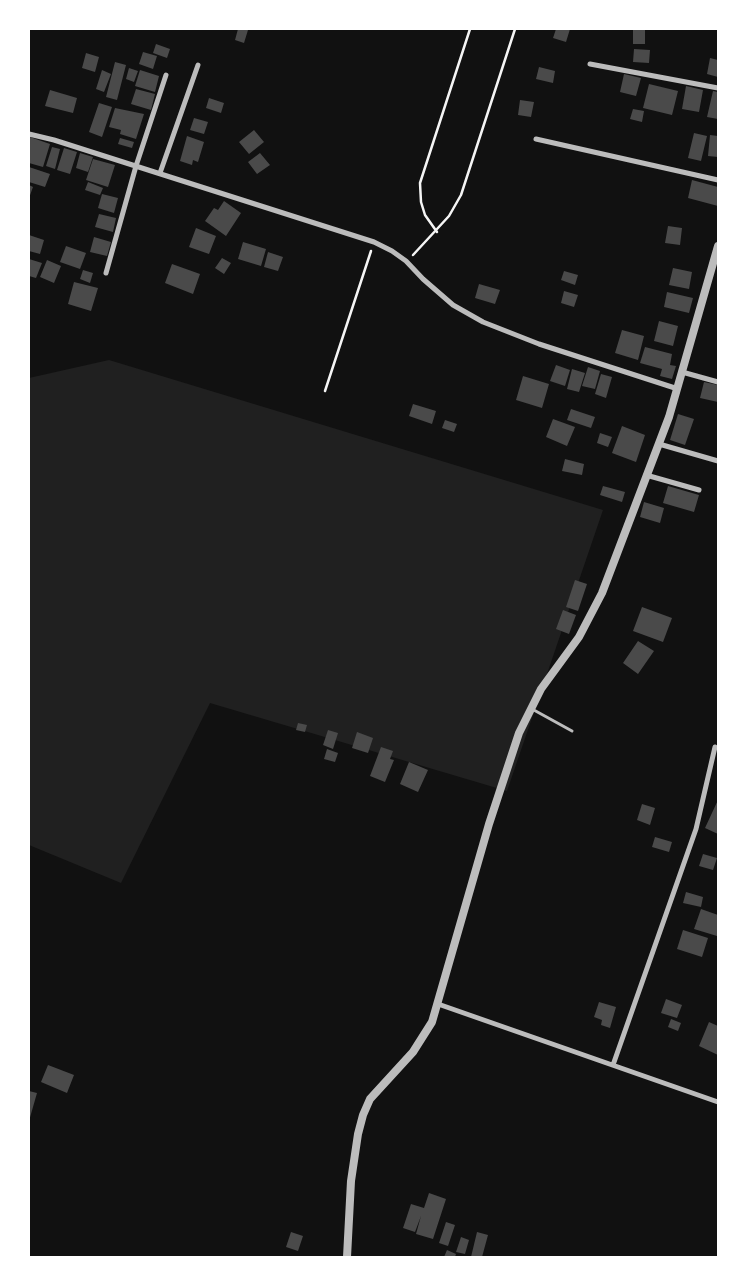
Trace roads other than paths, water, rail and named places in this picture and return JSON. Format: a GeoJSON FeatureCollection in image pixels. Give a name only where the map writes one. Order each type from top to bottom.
{"type":"FeatureCollection","features":[{"type":"Feature","properties":{"kind":"street"},"geometry":{"type":"LineString","coordinates":[[590,64],[718,88]]}},
{"type":"Feature","properties":{"kind":"street"},"geometry":{"type":"LineString","coordinates":[[160,173],[198,65]]}},
{"type":"Feature","properties":{"kind":"street"},"geometry":{"type":"LineString","coordinates":[[106,273],[136,166],[166,75]]}},
{"type":"Feature","properties":{"kind":"street"},"geometry":{"type":"LineString","coordinates":[[29,134],[160,173],[374,242],[406,261],[438,294],[483,322],[539,344],[678,389]]}},
{"type":"Feature","properties":{"kind":"street"},"geometry":{"type":"LineString","coordinates":[[536,138],[718,180]]}},
{"type":"Feature","properties":{"kind":"street"},"geometry":{"type":"LineString","coordinates":[[347,1257],[352,1181],[358,1134],[363,1115],[370,1098],[402,1066],[423,1039],[438,1004],[502,780],[530,708],[592,616],[659,444],[678,389],[718,246]]}},
{"type":"Feature","properties":{"kind":"street"},"geometry":{"type":"LineString","coordinates":[[682,372],[718,382]]}},
{"type":"Feature","properties":{"kind":"street"},"geometry":{"type":"LineString","coordinates":[[659,444],[718,462]]}},
{"type":"Feature","properties":{"kind":"street"},"geometry":{"type":"LineString","coordinates":[[646,475],[699,490]]}},
{"type":"Feature","properties":{"kind":"street"},"geometry":{"type":"LineString","coordinates":[[612,1065],[696,829],[715,747]]}},
{"type":"Feature","properties":{"kind":"street"},"geometry":{"type":"LineString","coordinates":[[438,1004],[718,1102]]}},
{"type":"Feature","properties":{"kind":"lane"},"geometry":{"type":"LineString","coordinates":[[530,708],[572,731]]}}]}
